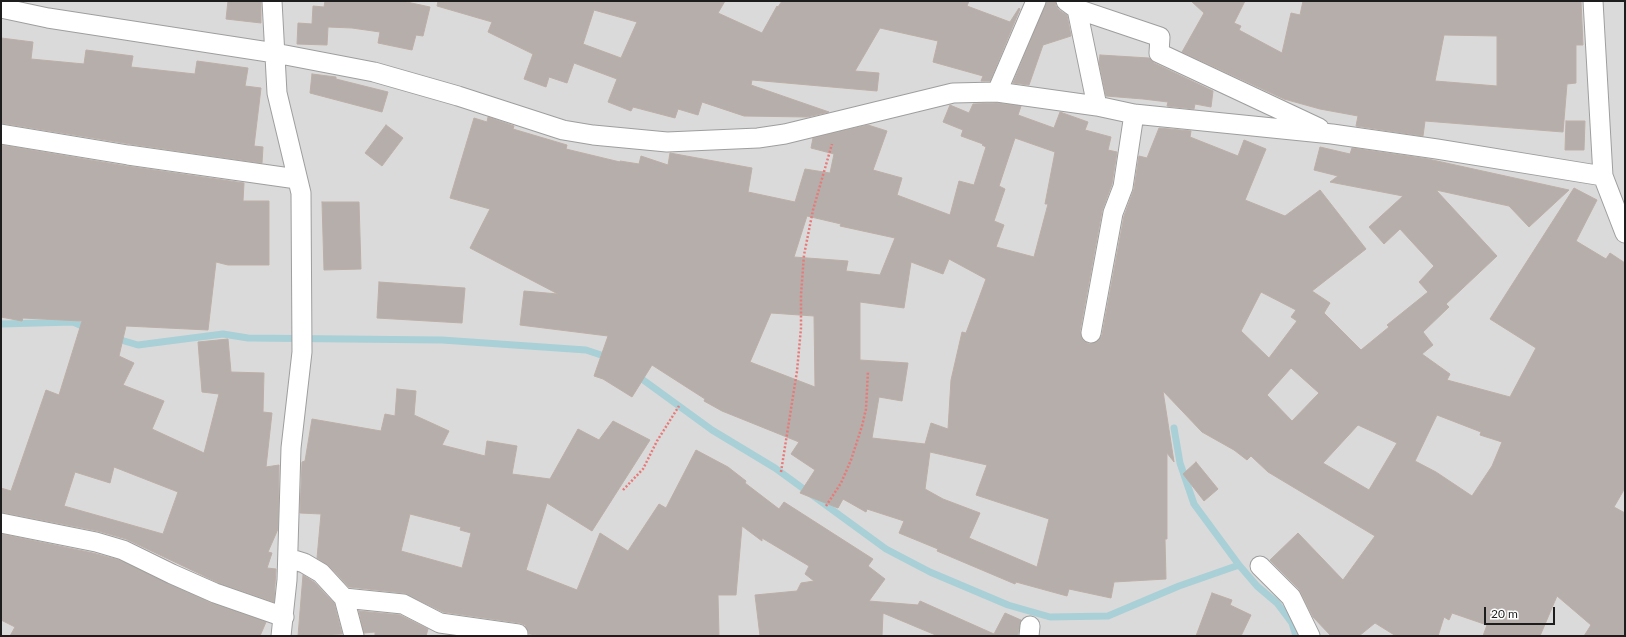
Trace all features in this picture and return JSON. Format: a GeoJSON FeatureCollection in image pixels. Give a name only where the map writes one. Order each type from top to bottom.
{"type":"FeatureCollection","features":[{"type":"Feature","properties":{"kind":"street"},"geometry":{"type":"LineString","coordinates":[[272,1],[277,93],[300,193],[302,352],[291,448],[288,558],[282,636]]}},
{"type":"Feature","properties":{"kind":"street"},"geometry":{"type":"LineString","coordinates":[[997,92],[1036,1]]}},
{"type":"Feature","properties":{"kind":"street"},"geometry":{"type":"LineString","coordinates":[[1593,1],[1603,176],[1625,234]]}},
{"type":"Feature","properties":{"kind":"street"},"geometry":{"type":"LineString","coordinates":[[1072,5],[1097,106]]}},
{"type":"Feature","properties":{"kind":"street"},"geometry":{"type":"LineString","coordinates":[[1072,5],[1160,37],[1159,53],[1332,134]]}},
{"type":"Feature","properties":{"kind":"street"},"geometry":{"type":"LineString","coordinates":[[1,8],[48,18],[275,53],[374,72],[458,96],[563,130],[593,135],[667,142],[751,139],[785,134],[953,93],[997,92],[1097,106],[1134,114],[1332,134],[1437,149],[1603,176]]}},
{"type":"Feature","properties":{"kind":"street"},"geometry":{"type":"LineString","coordinates":[[1092,333],[1113,214],[1123,187],[1134,114]]}},
{"type":"Feature","properties":{"kind":"street"},"geometry":{"type":"LineString","coordinates":[[1,134],[128,155],[298,179]]}},
{"type":"Feature","properties":{"kind":"street"},"geometry":{"type":"LineString","coordinates":[[1,523],[96,542],[123,550],[172,574],[215,592],[284,617]]}},
{"type":"Feature","properties":{"kind":"street"},"geometry":{"type":"LineString","coordinates":[[288,558],[304,563],[321,573],[344,598],[354,636]]}},
{"type":"Feature","properties":{"kind":"street"},"geometry":{"type":"LineString","coordinates":[[1260,566],[1291,597],[1310,636]]}},
{"type":"Feature","properties":{"kind":"street"},"geometry":{"type":"LineString","coordinates":[[344,598],[403,604],[440,623],[518,634],[518,636]]}},
{"type":"Feature","properties":{"kind":"path"},"geometry":{"type":"LineString","coordinates":[[781,472],[797,371],[801,328],[801,295],[804,255],[813,210],[838,121]]}},
{"type":"Feature","properties":{"kind":"path"},"geometry":{"type":"LineString","coordinates":[[826,506],[841,483],[851,460],[862,426],[866,409],[868,371]]}},
{"type":"Feature","properties":{"kind":"path"},"geometry":{"type":"LineString","coordinates":[[623,490],[643,469],[657,441],[679,406]]}},
{"type":"Feature","properties":{"kind":"shaded area"},"geometry":{"type":"Polygon","coordinates":[[[1,1],[1625,1],[1625,636],[1,636],[1,1]]]}},
{"type":"Feature","properties":{"kind":"building"},"geometry":{"type":"Polygon","coordinates":[[[228,1],[261,1],[261,23],[226,19],[228,1]]]}},
{"type":"Feature","properties":{"kind":"building"},"geometry":{"type":"Polygon","coordinates":[[[325,1],[402,1],[430,7],[423,36],[416,35],[412,50],[378,43],[380,32],[352,28],[328,27],[327,45],[297,44],[298,23],[312,24],[313,6],[324,7],[325,1]]]}},
{"type":"Feature","properties":{"kind":"building"},"geometry":{"type":"Polygon","coordinates":[[[438,1],[725,1],[718,13],[762,33],[777,6],[778,7],[782,1],[969,1],[967,6],[1010,22],[1019,8],[1020,9],[990,81],[981,81],[983,76],[933,62],[938,41],[880,28],[855,71],[879,73],[877,91],[752,80],[751,85],[829,112],[807,117],[744,116],[702,102],[698,115],[678,109],[675,118],[633,107],[631,111],[608,102],[617,79],[574,63],[567,83],[549,77],[546,87],[524,79],[533,54],[488,32],[492,22],[437,6],[438,1]],[[594,10],[583,44],[621,58],[637,22],[594,10]]]}},
{"type":"Feature","properties":{"kind":"building"},"geometry":{"type":"Polygon","coordinates":[[[1047,1],[1055,1],[1059,10],[1067,15],[1071,36],[1043,45],[1029,85],[1013,83],[1047,1]]]}},
{"type":"Feature","properties":{"kind":"building"},"geometry":{"type":"Polygon","coordinates":[[[1191,1],[1245,1],[1234,23],[1241,26],[1239,30],[1282,53],[1291,13],[1300,15],[1303,1],[1581,1],[1583,45],[1576,45],[1576,83],[1567,84],[1563,132],[1425,121],[1423,136],[1356,126],[1358,116],[1320,109],[1284,99],[1182,52],[1204,13],[1191,1]],[[1444,35],[1435,81],[1497,86],[1497,36],[1444,35]]]}},
{"type":"Feature","properties":{"kind":"building"},"geometry":{"type":"Polygon","coordinates":[[[1,38],[33,42],[31,59],[84,64],[86,50],[133,56],[131,67],[195,74],[197,61],[248,68],[245,86],[261,88],[254,146],[263,147],[262,163],[130,144],[1,123],[1,38]]]}},
{"type":"Feature","properties":{"kind":"building"},"geometry":{"type":"Polygon","coordinates":[[[1100,55],[1149,58],[1154,63],[1213,91],[1211,107],[1195,104],[1194,109],[1167,106],[1168,102],[1106,96],[1099,62],[1100,55]]]}},
{"type":"Feature","properties":{"kind":"building"},"geometry":{"type":"Polygon","coordinates":[[[312,74],[336,77],[336,79],[388,92],[382,112],[310,93],[312,74]]]}},
{"type":"Feature","properties":{"kind":"building"},"geometry":{"type":"Polygon","coordinates":[[[996,103],[1021,106],[1018,115],[1054,128],[1060,112],[1088,122],[1085,130],[1111,137],[1108,150],[1117,152],[1112,184],[1102,211],[1080,331],[1084,341],[1089,344],[1095,343],[1102,335],[1124,216],[1134,189],[1139,156],[1147,158],[1159,128],[1191,131],[1190,137],[1238,156],[1244,140],[1266,149],[1245,200],[1285,216],[1320,190],[1366,249],[1312,291],[1330,303],[1324,313],[1361,350],[1389,327],[1387,325],[1428,292],[1419,282],[1434,266],[1400,229],[1384,244],[1369,227],[1403,196],[1330,182],[1338,176],[1314,170],[1320,147],[1350,154],[1352,148],[1428,159],[1569,190],[1529,227],[1509,206],[1436,190],[1497,256],[1446,304],[1449,307],[1423,332],[1433,345],[1422,354],[1450,374],[1447,380],[1510,397],[1536,348],[1490,319],[1574,188],[1597,200],[1576,241],[1606,259],[1610,253],[1625,263],[1625,488],[1614,507],[1625,513],[1625,636],[1584,636],[1591,625],[1557,596],[1540,636],[1483,636],[1487,625],[1452,613],[1449,620],[1444,617],[1438,636],[1396,636],[1375,623],[1359,636],[1331,636],[1313,617],[1299,589],[1270,560],[1298,533],[1343,580],[1375,536],[1268,472],[1251,456],[1247,460],[1234,450],[1202,432],[1163,391],[1174,462],[1167,453],[1167,539],[1165,539],[1166,579],[1114,582],[1111,598],[1069,589],[1067,596],[1016,582],[1015,584],[899,533],[904,521],[867,509],[866,512],[843,499],[838,508],[800,493],[815,470],[791,454],[799,442],[722,411],[704,401],[705,399],[652,365],[632,397],[603,379],[594,376],[608,336],[520,325],[524,291],[558,294],[470,248],[490,209],[450,198],[474,118],[487,122],[488,117],[514,126],[513,129],[567,145],[566,149],[620,162],[639,164],[641,156],[668,165],[670,153],[752,168],[748,192],[795,202],[805,169],[830,173],[834,154],[811,148],[813,138],[868,125],[887,131],[873,170],[902,178],[897,195],[950,215],[959,181],[974,185],[986,147],[982,145],[983,144],[961,136],[963,130],[943,122],[950,105],[969,113],[973,104],[996,103]],[[1015,138],[999,186],[1005,189],[994,221],[1004,225],[996,247],[1034,257],[1048,204],[1045,204],[1055,152],[1015,138]],[[807,216],[794,257],[848,261],[846,271],[880,275],[895,238],[840,226],[841,224],[807,216]],[[949,259],[943,274],[911,262],[904,308],[860,302],[860,360],[908,363],[902,401],[879,397],[872,438],[925,444],[931,423],[948,429],[951,380],[962,332],[966,333],[986,279],[949,259]],[[1261,292],[1241,331],[1269,358],[1297,321],[1291,317],[1296,310],[1261,292]],[[771,313],[750,362],[815,387],[814,316],[771,313]],[[1291,368],[1267,395],[1292,421],[1319,393],[1291,368]],[[1437,415],[1415,461],[1436,472],[1472,496],[1492,466],[1502,442],[1480,435],[1481,432],[1437,415]],[[1358,425],[1323,463],[1369,490],[1397,443],[1358,425]],[[930,452],[925,489],[943,499],[980,513],[969,538],[1037,567],[1049,519],[976,495],[987,465],[930,452]]]}},
{"type":"Feature","properties":{"kind":"building"},"geometry":{"type":"Polygon","coordinates":[[[1566,121],[1585,121],[1584,150],[1565,150],[1566,121]]]}},
{"type":"Feature","properties":{"kind":"building"},"geometry":{"type":"Polygon","coordinates":[[[386,125],[403,138],[382,166],[365,153],[386,125]]]}},
{"type":"Feature","properties":{"kind":"building"},"geometry":{"type":"Polygon","coordinates":[[[1,145],[126,166],[244,183],[243,201],[269,201],[269,265],[228,265],[216,262],[208,330],[126,326],[119,356],[134,363],[123,385],[164,401],[152,429],[204,453],[219,394],[202,392],[198,342],[228,339],[231,372],[264,373],[263,412],[272,413],[266,467],[279,465],[278,529],[268,552],[272,553],[267,568],[276,569],[274,602],[219,583],[126,539],[98,531],[1,512],[1,488],[11,491],[46,390],[59,395],[82,321],[23,318],[22,321],[1,317],[1,145]],[[114,467],[110,483],[75,472],[64,506],[163,534],[178,492],[114,467]]]}},
{"type":"Feature","properties":{"kind":"building"},"geometry":{"type":"Polygon","coordinates":[[[322,202],[359,202],[361,269],[324,270],[322,202]]]}},
{"type":"Feature","properties":{"kind":"building"},"geometry":{"type":"Polygon","coordinates":[[[379,282],[465,288],[462,323],[377,318],[379,282]]]}},
{"type":"Feature","properties":{"kind":"building"},"geometry":{"type":"Polygon","coordinates":[[[397,389],[416,391],[414,415],[449,431],[442,445],[485,456],[487,441],[517,446],[512,474],[550,479],[578,429],[599,440],[613,421],[650,440],[592,531],[547,503],[526,570],[577,590],[600,533],[628,551],[659,504],[666,508],[696,450],[728,467],[746,481],[745,483],[779,509],[784,502],[873,559],[868,566],[885,579],[869,601],[918,605],[920,601],[994,634],[1005,613],[1021,620],[1018,634],[1017,636],[938,636],[883,613],[882,636],[760,636],[755,595],[797,591],[801,583],[814,581],[805,574],[809,566],[762,538],[762,541],[742,526],[736,595],[718,595],[719,636],[545,636],[529,634],[525,625],[520,623],[443,612],[404,593],[349,587],[329,566],[317,558],[321,514],[300,513],[302,462],[305,461],[312,419],[381,431],[385,414],[395,416],[397,389]],[[410,514],[401,551],[462,568],[471,533],[460,530],[461,527],[410,514]]]}},
{"type":"Feature","properties":{"kind":"building"},"geometry":{"type":"Polygon","coordinates":[[[1196,462],[1218,489],[1204,501],[1183,474],[1196,462]]]}},
{"type":"Feature","properties":{"kind":"building"},"geometry":{"type":"Polygon","coordinates":[[[1,534],[93,553],[119,560],[211,603],[266,622],[260,636],[10,636],[15,627],[1,620],[1,534]]]}},
{"type":"Feature","properties":{"kind":"building"},"geometry":{"type":"Polygon","coordinates":[[[303,575],[314,582],[334,603],[342,634],[298,636],[303,575]]]}},
{"type":"Feature","properties":{"kind":"building"},"geometry":{"type":"Polygon","coordinates":[[[1212,593],[1232,600],[1230,605],[1251,615],[1241,636],[1196,636],[1212,593]]]}},
{"type":"Feature","properties":{"kind":"building"},"geometry":{"type":"Polygon","coordinates":[[[359,611],[400,615],[428,629],[426,636],[375,636],[375,632],[364,633],[359,611]]]}},
{"type":"Feature","properties":{"kind":"waterway"},"geometry":{"type":"LineString","coordinates":[[1,324],[73,322],[89,329]]}},
{"type":"Feature","properties":{"kind":"waterway"},"geometry":{"type":"LineString","coordinates":[[114,338],[138,345],[223,334],[248,338],[442,340],[586,350],[610,358]]}},
{"type":"Feature","properties":{"kind":"waterway"},"geometry":{"type":"LineString","coordinates":[[635,374],[712,430],[775,468],[886,549],[930,572],[1008,605],[1050,617],[1108,616],[1179,586],[1239,565],[1257,586],[1277,603],[1292,623],[1296,636]]}},
{"type":"Feature","properties":{"kind":"waterway"},"geometry":{"type":"LineString","coordinates":[[1174,428],[1180,463],[1194,504],[1239,565]]}}]}
